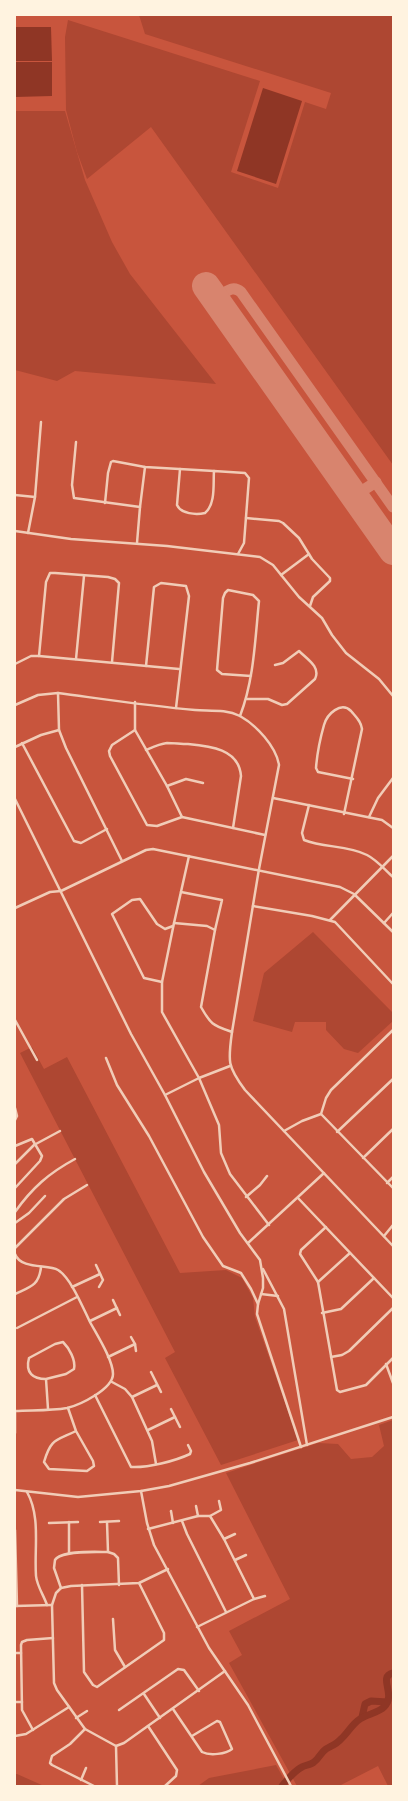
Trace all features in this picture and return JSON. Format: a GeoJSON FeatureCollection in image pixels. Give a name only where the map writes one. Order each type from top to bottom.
{"type":"FeatureCollection","features":[{"type":"Feature","properties":{"kind":"street"},"geometry":{"type":"LineString","coordinates":[[28,533],[35,497],[41,422]]}},
{"type":"Feature","properties":{"kind":"street"},"geometry":{"type":"LineString","coordinates":[[76,442],[72,484],[74,498],[140,507]]}},
{"type":"Feature","properties":{"kind":"street"},"geometry":{"type":"LineString","coordinates":[[105,503],[108,473],[112,461],[144,467],[233,471],[245,473],[250,480],[244,543],[237,555]]}},
{"type":"Feature","properties":{"kind":"street"},"geometry":{"type":"LineString","coordinates":[[137,543],[144,467]]}},
{"type":"Feature","properties":{"kind":"street"},"geometry":{"type":"LineString","coordinates":[[180,469],[176,505],[183,511],[195,514],[205,513],[209,507],[212,500],[214,470]]}},
{"type":"Feature","properties":{"kind":"street"},"geometry":{"type":"LineString","coordinates":[[15,495],[35,497]]}},
{"type":"Feature","properties":{"kind":"street"},"geometry":{"type":"LineString","coordinates":[[246,518],[279,521],[283,523],[299,538],[309,554],[330,579],[313,597],[310,606]]}},
{"type":"Feature","properties":{"kind":"street"},"geometry":{"type":"LineString","coordinates":[[15,531],[260,557],[273,565],[299,597],[322,618],[332,635],[346,653],[379,679],[393,696]]}},
{"type":"Feature","properties":{"kind":"street"},"geometry":{"type":"LineString","coordinates":[[281,575],[309,554]]}},
{"type":"Feature","properties":{"kind":"street"},"geometry":{"type":"LineString","coordinates":[[39,656],[46,582],[48,575],[55,573],[112,578],[119,583],[112,662]]}},
{"type":"Feature","properties":{"kind":"street"},"geometry":{"type":"LineString","coordinates":[[76,659],[84,576]]}},
{"type":"Feature","properties":{"kind":"street"},"geometry":{"type":"LineString","coordinates":[[146,666],[154,587],[161,583],[186,586],[188,591],[184,642],[179,669],[176,708]]}},
{"type":"Feature","properties":{"kind":"street"},"geometry":{"type":"LineString","coordinates":[[240,716],[247,699],[251,676],[259,601],[254,595],[228,590],[223,598],[217,670],[222,674],[251,676]]}},
{"type":"Feature","properties":{"kind":"street"},"geometry":{"type":"LineString","coordinates":[[247,699],[268,698],[282,705],[287,704],[316,679],[318,674],[317,669],[299,651],[283,663],[275,665]]}},
{"type":"Feature","properties":{"kind":"street"},"geometry":{"type":"LineString","coordinates":[[15,664],[31,656],[39,656],[179,669]]}},
{"type":"Feature","properties":{"kind":"street"},"geometry":{"type":"LineString","coordinates":[[58,693],[59,730],[66,748],[122,861]]}},
{"type":"Feature","properties":{"kind":"street"},"geometry":{"type":"LineString","coordinates":[[15,705],[38,695],[58,693],[176,708],[220,711],[240,716],[254,726],[270,746],[278,760],[279,765],[259,869],[232,1032],[229,1056],[230,1066],[245,1090],[393,1246]]}},
{"type":"Feature","properties":{"kind":"street"},"geometry":{"type":"LineString","coordinates":[[135,702],[135,730],[167,786],[182,817]]}},
{"type":"Feature","properties":{"kind":"street"},"geometry":{"type":"LineString","coordinates":[[344,814],[353,779],[362,734],[362,726],[360,721],[348,708],[342,706],[337,709],[324,723],[316,768],[318,772],[353,779]]}},
{"type":"Feature","properties":{"kind":"street"},"geometry":{"type":"LineString","coordinates":[[15,747],[41,734],[59,730]]}},
{"type":"Feature","properties":{"kind":"street"},"geometry":{"type":"LineString","coordinates":[[135,730],[112,745],[109,751],[113,764],[147,825],[157,826],[182,817],[265,835]]}},
{"type":"Feature","properties":{"kind":"street"},"geometry":{"type":"LineString","coordinates":[[22,743],[74,841],[81,843],[107,829]]}},
{"type":"Feature","properties":{"kind":"street"},"geometry":{"type":"LineString","coordinates":[[146,750],[169,743],[212,746],[223,751],[235,760],[240,768],[241,776],[233,828]]}},
{"type":"Feature","properties":{"kind":"street"},"geometry":{"type":"LineString","coordinates":[[369,817],[378,798],[393,778]]}},
{"type":"Feature","properties":{"kind":"street"},"geometry":{"type":"LineString","coordinates":[[167,786],[186,779],[203,783]]}},
{"type":"Feature","properties":{"kind":"street"},"geometry":{"type":"LineString","coordinates":[[273,798],[344,814],[382,820],[393,828]]}},
{"type":"Feature","properties":{"kind":"street"},"geometry":{"type":"LineString","coordinates":[[15,799],[131,1034],[165,1095],[219,1200],[240,1233],[260,1260],[284,1309],[307,1445]]}},
{"type":"Feature","properties":{"kind":"street"},"geometry":{"type":"LineString","coordinates":[[309,805],[302,833],[304,840],[327,846],[358,851],[369,856],[393,877]]}},
{"type":"Feature","properties":{"kind":"street"},"geometry":{"type":"LineString","coordinates":[[15,908],[50,892],[61,890],[146,850],[152,849],[259,869],[332,885],[354,894],[393,932]]}},
{"type":"Feature","properties":{"kind":"street"},"geometry":{"type":"LineString","coordinates":[[190,856],[162,982],[162,1012],[199,1078],[219,1125],[221,1153],[230,1174],[246,1197],[269,1225]]}},
{"type":"Feature","properties":{"kind":"street"},"geometry":{"type":"LineString","coordinates":[[330,920],[393,856]]}},
{"type":"Feature","properties":{"kind":"street"},"geometry":{"type":"LineString","coordinates":[[181,892],[222,900],[201,1007],[209,1021],[214,1026],[232,1032]]}},
{"type":"Feature","properties":{"kind":"street"},"geometry":{"type":"LineString","coordinates":[[162,982],[144,978],[112,917],[112,914],[132,900],[140,899],[159,926],[165,929],[174,924],[207,926],[215,930]]}},
{"type":"Feature","properties":{"kind":"street"},"geometry":{"type":"LineString","coordinates":[[253,906],[330,920],[339,925],[393,984]]}},
{"type":"Feature","properties":{"kind":"street"},"geometry":{"type":"LineString","coordinates":[[384,923],[393,913]]}},
{"type":"Feature","properties":{"kind":"street"},"geometry":{"type":"LineString","coordinates":[[15,1020],[37,1060]]}},
{"type":"Feature","properties":{"kind":"street"},"geometry":{"type":"LineString","coordinates":[[321,1114],[326,1098],[331,1090],[393,1030]]}},
{"type":"Feature","properties":{"kind":"street"},"geometry":{"type":"LineString","coordinates":[[106,1058],[117,1084],[150,1136],[204,1237],[223,1266],[241,1273],[258,1304]]}},
{"type":"Feature","properties":{"kind":"street"},"geometry":{"type":"LineString","coordinates":[[165,1095],[199,1078],[230,1066]]}},
{"type":"Feature","properties":{"kind":"street"},"geometry":{"type":"LineString","coordinates":[[337,1132],[393,1079]]}},
{"type":"Feature","properties":{"kind":"street"},"geometry":{"type":"LineString","coordinates":[[15,1108],[18,1116],[15,1120]]}},
{"type":"Feature","properties":{"kind":"street"},"geometry":{"type":"LineString","coordinates":[[284,1131],[302,1121],[321,1114]]}},
{"type":"Feature","properties":{"kind":"street"},"geometry":{"type":"LineString","coordinates":[[321,1114],[393,1188]]}},
{"type":"Feature","properties":{"kind":"street"},"geometry":{"type":"LineString","coordinates":[[363,1158],[393,1130]]}},
{"type":"Feature","properties":{"kind":"street"},"geometry":{"type":"LineString","coordinates":[[15,1164],[34,1145],[60,1131]]}},
{"type":"Feature","properties":{"kind":"street"},"geometry":{"type":"LineString","coordinates":[[15,1146],[30,1138],[42,1154],[41,1159],[15,1188]]}},
{"type":"Feature","properties":{"kind":"street"},"geometry":{"type":"LineString","coordinates":[[15,1212],[48,1174],[75,1159]]}},
{"type":"Feature","properties":{"kind":"street"},"geometry":{"type":"LineString","coordinates":[[248,1243],[324,1174]]}},
{"type":"Feature","properties":{"kind":"street"},"geometry":{"type":"LineString","coordinates":[[246,1197],[260,1185],[267,1176]]}},
{"type":"Feature","properties":{"kind":"street"},"geometry":{"type":"LineString","coordinates":[[387,1183],[393,1177]]}},
{"type":"Feature","properties":{"kind":"street"},"geometry":{"type":"LineString","coordinates":[[15,1248],[64,1198],[87,1185]]}},
{"type":"Feature","properties":{"kind":"street"},"geometry":{"type":"LineString","coordinates":[[15,1223],[29,1213],[45,1196]]}},
{"type":"Feature","properties":{"kind":"street"},"geometry":{"type":"LineString","coordinates":[[298,1198],[393,1298]]}},
{"type":"Feature","properties":{"kind":"street"},"geometry":{"type":"LineString","coordinates":[[384,1236],[393,1225]]}},
{"type":"Feature","properties":{"kind":"street"},"geometry":{"type":"LineString","coordinates":[[326,1227],[301,1250],[300,1254],[318,1282],[322,1313],[336,1388],[340,1392],[366,1385],[393,1358]]}},
{"type":"Feature","properties":{"kind":"street"},"geometry":{"type":"LineString","coordinates":[[318,1282],[350,1253]]}},
{"type":"Feature","properties":{"kind":"street"},"geometry":{"type":"LineString","coordinates":[[15,1254],[16,1259],[22,1262],[58,1270],[67,1279],[108,1357],[113,1372],[112,1382],[106,1388],[68,1408],[15,1411],[15,1433]]}},
{"type":"Feature","properties":{"kind":"street"},"geometry":{"type":"LineString","coordinates":[[96,1265],[102,1278],[102,1282],[99,1287]]}},
{"type":"Feature","properties":{"kind":"street"},"geometry":{"type":"LineString","coordinates":[[262,1266],[261,1294],[257,1314],[301,1447]]}},
{"type":"Feature","properties":{"kind":"street"},"geometry":{"type":"LineString","coordinates":[[15,1294],[32,1287],[37,1282],[41,1267]]}},
{"type":"Feature","properties":{"kind":"street"},"geometry":{"type":"LineString","coordinates":[[72,1287],[100,1274]]}},
{"type":"Feature","properties":{"kind":"street"},"geometry":{"type":"LineString","coordinates":[[322,1313],[341,1309],[374,1278]]}},
{"type":"Feature","properties":{"kind":"street"},"geometry":{"type":"LineString","coordinates":[[261,1294],[278,1296]]}},
{"type":"Feature","properties":{"kind":"street"},"geometry":{"type":"LineString","coordinates":[[17,1328],[77,1297]]}},
{"type":"Feature","properties":{"kind":"street"},"geometry":{"type":"LineString","coordinates":[[113,1300],[120,1315]]}},
{"type":"Feature","properties":{"kind":"street"},"geometry":{"type":"LineString","coordinates":[[90,1321],[117,1308]]}},
{"type":"Feature","properties":{"kind":"street"},"geometry":{"type":"LineString","coordinates":[[331,1357],[342,1355],[349,1351],[393,1308]]}},
{"type":"Feature","properties":{"kind":"street"},"geometry":{"type":"LineString","coordinates":[[131,1337],[135,1344],[136,1351]]}},
{"type":"Feature","properties":{"kind":"street"},"geometry":{"type":"LineString","coordinates":[[63,1342],[74,1360],[74,1368],[66,1374],[46,1379],[35,1378],[31,1375],[28,1366],[29,1358],[55,1344],[63,1342]]}},
{"type":"Feature","properties":{"kind":"street"},"geometry":{"type":"LineString","coordinates":[[108,1357],[135,1344]]}},
{"type":"Feature","properties":{"kind":"street"},"geometry":{"type":"LineString","coordinates":[[386,1364],[393,1383]]}},
{"type":"Feature","properties":{"kind":"street"},"geometry":{"type":"LineString","coordinates":[[151,1372],[161,1392]]}},
{"type":"Feature","properties":{"kind":"street"},"geometry":{"type":"LineString","coordinates":[[46,1379],[48,1409]]}},
{"type":"Feature","properties":{"kind":"street"},"geometry":{"type":"LineString","coordinates":[[112,1382],[125,1389],[132,1397],[154,1446],[156,1464]]}},
{"type":"Feature","properties":{"kind":"street"},"geometry":{"type":"LineString","coordinates":[[132,1397],[157,1385]]}},
{"type":"Feature","properties":{"kind":"street"},"geometry":{"type":"LineString","coordinates":[[95,1395],[131,1467],[174,1460],[189,1454],[191,1451],[188,1445]]}},
{"type":"Feature","properties":{"kind":"street"},"geometry":{"type":"LineString","coordinates":[[68,1408],[76,1431],[94,1461],[92,1469],[88,1471],[51,1470],[47,1468],[44,1462],[53,1442],[76,1431]]}},
{"type":"Feature","properties":{"kind":"street"},"geometry":{"type":"LineString","coordinates":[[171,1409],[180,1427]]}},
{"type":"Feature","properties":{"kind":"street"},"geometry":{"type":"LineString","coordinates":[[15,1490],[78,1496],[141,1491],[176,1484],[301,1447],[393,1416]]}},
{"type":"Feature","properties":{"kind":"street"},"geometry":{"type":"LineString","coordinates":[[148,1430],[175,1417]]}},
{"type":"Feature","properties":{"kind":"street"},"geometry":{"type":"LineString","coordinates":[[141,1491],[148,1529],[154,1545],[168,1569],[197,1627],[248,1704],[291,1786]]}},
{"type":"Feature","properties":{"kind":"street"},"geometry":{"type":"LineString","coordinates":[[27,1492],[35,1514],[36,1578],[47,1605]]}},
{"type":"Feature","properties":{"kind":"street"},"geometry":{"type":"LineString","coordinates":[[148,1529],[198,1516],[210,1516],[221,1510],[219,1501]]}},
{"type":"Feature","properties":{"kind":"street"},"geometry":{"type":"LineString","coordinates":[[196,1506],[198,1516]]}},
{"type":"Feature","properties":{"kind":"street"},"geometry":{"type":"LineString","coordinates":[[171,1510],[174,1523]]}},
{"type":"Feature","properties":{"kind":"street"},"geometry":{"type":"LineString","coordinates":[[210,1516],[224,1539],[254,1598]]}},
{"type":"Feature","properties":{"kind":"street"},"geometry":{"type":"LineString","coordinates":[[182,1521],[226,1612]]}},
{"type":"Feature","properties":{"kind":"street"},"geometry":{"type":"LineString","coordinates":[[69,1522],[69,1553]]}},
{"type":"Feature","properties":{"kind":"street"},"geometry":{"type":"LineString","coordinates":[[49,1523],[78,1522]]}},
{"type":"Feature","properties":{"kind":"street"},"geometry":{"type":"LineString","coordinates":[[100,1522],[119,1522]]}},
{"type":"Feature","properties":{"kind":"street"},"geometry":{"type":"LineString","coordinates":[[107,1522],[108,1552]]}},
{"type":"Feature","properties":{"kind":"street"},"geometry":{"type":"LineString","coordinates":[[15,1530],[16,1606],[52,1605]]}},
{"type":"Feature","properties":{"kind":"street"},"geometry":{"type":"LineString","coordinates":[[224,1539],[235,1534]]}},
{"type":"Feature","properties":{"kind":"street"},"geometry":{"type":"LineString","coordinates":[[61,1588],[54,1568],[55,1560],[60,1555],[69,1553],[108,1552],[114,1554],[118,1558],[119,1585]]}},
{"type":"Feature","properties":{"kind":"street"},"geometry":{"type":"LineString","coordinates":[[235,1560],[246,1555]]}},
{"type":"Feature","properties":{"kind":"street"},"geometry":{"type":"LineString","coordinates":[[168,1569],[139,1583],[119,1585],[82,1585],[61,1588],[56,1593],[52,1605],[54,1683],[69,1708],[85,1729],[116,1746],[124,1743],[225,1671]]}},
{"type":"Feature","properties":{"kind":"street"},"geometry":{"type":"LineString","coordinates":[[82,1585],[84,1666],[86,1676],[93,1685],[97,1687],[161,1643],[165,1636],[139,1583]]}},
{"type":"Feature","properties":{"kind":"street"},"geometry":{"type":"LineString","coordinates":[[197,1627],[254,1598],[265,1596]]}},
{"type":"Feature","properties":{"kind":"street"},"geometry":{"type":"LineString","coordinates":[[113,1619],[114,1646],[125,1667]]}},
{"type":"Feature","properties":{"kind":"street"},"geometry":{"type":"LineString","coordinates":[[33,1730],[23,1713],[21,1645],[24,1641],[53,1638]]}},
{"type":"Feature","properties":{"kind":"street"},"geometry":{"type":"LineString","coordinates":[[15,1653],[21,1653]]}},
{"type":"Feature","properties":{"kind":"street"},"geometry":{"type":"LineString","coordinates":[[119,1710],[180,1668],[184,1670],[199,1691]]}},
{"type":"Feature","properties":{"kind":"street"},"geometry":{"type":"LineString","coordinates":[[144,1694],[160,1718]]}},
{"type":"Feature","properties":{"kind":"street"},"geometry":{"type":"LineString","coordinates":[[15,1702],[22,1702]]}},
{"type":"Feature","properties":{"kind":"street"},"geometry":{"type":"LineString","coordinates":[[15,1736],[26,1734],[69,1708]]}},
{"type":"Feature","properties":{"kind":"street"},"geometry":{"type":"LineString","coordinates":[[173,1709],[192,1736],[205,1754],[229,1752],[232,1749],[220,1722],[217,1721],[192,1736]]}},
{"type":"Feature","properties":{"kind":"street"},"geometry":{"type":"LineString","coordinates":[[76,1718],[87,1711]]}},
{"type":"Feature","properties":{"kind":"street"},"geometry":{"type":"LineString","coordinates":[[148,1726],[176,1770],[176,1776],[165,1786]]}},
{"type":"Feature","properties":{"kind":"street"},"geometry":{"type":"LineString","coordinates":[[85,1729],[70,1744],[52,1756],[50,1760],[52,1765],[94,1786]]}},
{"type":"Feature","properties":{"kind":"street"},"geometry":{"type":"LineString","coordinates":[[116,1746],[118,1786]]}},
{"type":"Feature","properties":{"kind":"street"},"geometry":{"type":"LineString","coordinates":[[81,1780],[86,1768]]}},
{"type":"Feature","properties":{"kind":"shaded area"},"geometry":{"type":"Polygon","coordinates":[[[139,15],[393,15],[393,465],[151,127],[87,179],[77,152],[66,110],[65,37],[68,20],[260,81],[231,172],[278,188],[305,102],[326,109],[331,93],[145,34],[139,15]]]}},
{"type":"Feature","properties":{"kind":"shaded area"},"geometry":{"type":"Polygon","coordinates":[[[15,27],[51,27],[52,61],[15,61],[15,27]]]}},
{"type":"Feature","properties":{"kind":"shaded area"},"geometry":{"type":"Polygon","coordinates":[[[15,62],[52,62],[52,96],[15,97],[15,62]]]}},
{"type":"Feature","properties":{"kind":"shaded area"},"geometry":{"type":"Polygon","coordinates":[[[263,88],[302,101],[276,184],[237,171],[263,88]]]}},
{"type":"Feature","properties":{"kind":"shaded area"},"geometry":{"type":"Polygon","coordinates":[[[15,111],[65,111],[85,180],[112,242],[130,274],[216,384],[75,371],[57,381],[15,370],[15,111]]]}},
{"type":"Feature","properties":{"kind":"shaded area"},"geometry":{"type":"Polygon","coordinates":[[[313,932],[393,1013],[393,1021],[358,1053],[344,1049],[326,1030],[326,1022],[295,1022],[292,1032],[253,1021],[264,973],[313,932]]]}},
{"type":"Feature","properties":{"kind":"shaded area"},"geometry":{"type":"Polygon","coordinates":[[[32,1047],[44,1069],[67,1057],[180,1273],[226,1270],[242,1278],[253,1298],[255,1317],[298,1440],[221,1465],[165,1358],[175,1352],[20,1053],[32,1047]]]}},
{"type":"Feature","properties":{"kind":"shaded area"},"geometry":{"type":"Polygon","coordinates":[[[393,1420],[393,1786],[388,1786],[378,1766],[339,1786],[297,1786],[229,1663],[242,1655],[229,1631],[290,1599],[226,1473],[318,1443],[338,1444],[351,1459],[372,1457],[384,1446],[379,1425],[393,1420]]]}},
{"type":"Feature","properties":{"kind":"shaded area"},"geometry":{"type":"Polygon","coordinates":[[[276,1765],[288,1786],[198,1786],[209,1778],[276,1765]]]}},
{"type":"Feature","properties":{"kind":"shaded area"},"geometry":{"type":"Polygon","coordinates":[[[15,1774],[17,1774],[44,1786],[15,1786],[15,1774]]]}},
{"type":"Feature","properties":{"kind":"waterway"},"geometry":{"type":"LineString","coordinates":[[282,1786],[296,1771],[303,1766],[313,1763],[324,1751],[338,1742],[357,1721],[379,1711],[384,1707],[389,1697],[387,1678],[393,1673]]}},
{"type":"Feature","properties":{"kind":"waterway"},"geometry":{"type":"LineString","coordinates":[[362,1717],[365,1704],[371,1701],[387,1702]]}},
{"type":"Feature","properties":{"kind":"taxiway"},"geometry":{"type":"LineString","coordinates":[[219,303],[219,297],[227,291],[235,289],[241,292],[393,507]]}},
{"type":"Feature","properties":{"kind":"taxiway"},"geometry":{"type":"LineString","coordinates":[[354,496],[376,482]]}},
{"type":"Feature","properties":{"kind":"runway"},"geometry":{"type":"LineString","coordinates":[[206,286],[393,551]]}}]}
